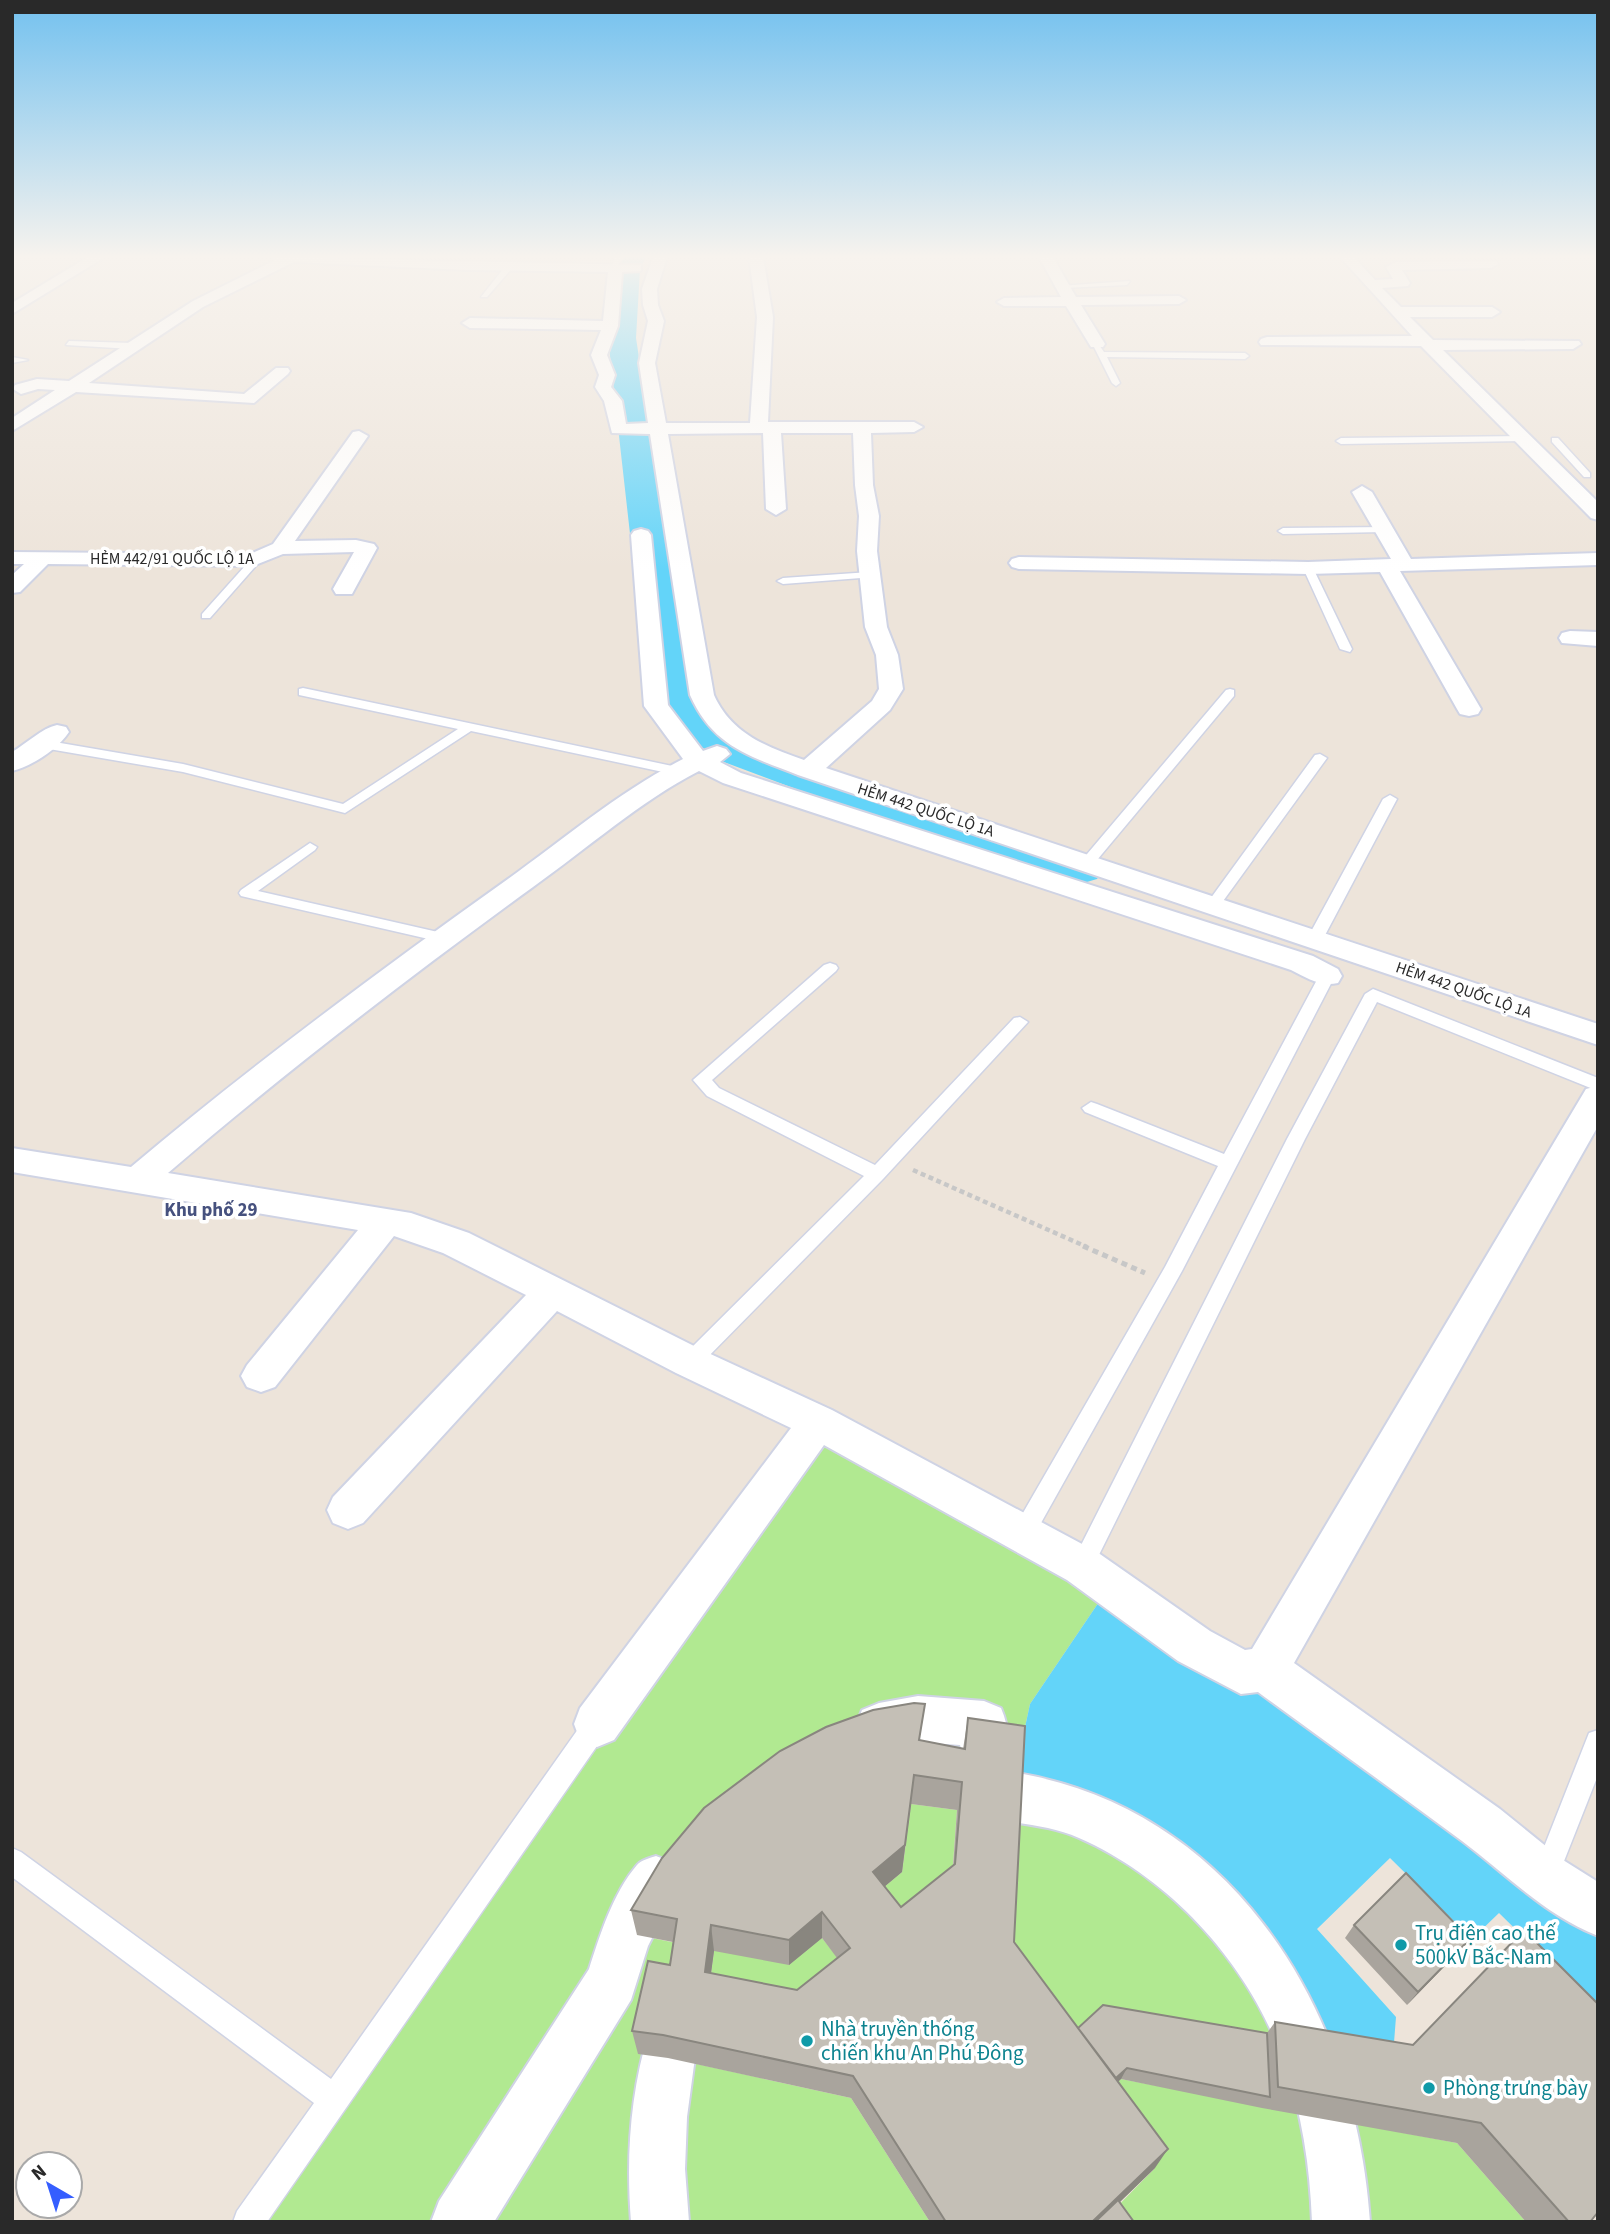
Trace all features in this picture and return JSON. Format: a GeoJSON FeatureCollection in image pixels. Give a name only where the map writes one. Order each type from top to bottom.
{"type":"FeatureCollection","features":[{"type":"Feature","properties":{"kind":"street"},"geometry":{"type":"LineString","coordinates":[[12,426],[110,361]]}},
{"type":"Feature","properties":{"kind":"street"},"geometry":{"type":"LineString","coordinates":[[601,361],[607,375],[603,387],[613,401],[617,427],[628,430],[766,426],[914,427]]}},
{"type":"Feature","properties":{"kind":"street","name":"HẺM 442 QUỐC LỘ 1A"},"geometry":{"type":"LineString","coordinates":[[647,361],[654,429],[702,695],[708,713],[721,728],[716,756],[807,770],[1598,1035]]}},
{"type":"Feature","properties":{"kind":"street"},"geometry":{"type":"LineString","coordinates":[[765,361],[766,426],[776,509]]}},
{"type":"Feature","properties":{"kind":"street"},"geometry":{"type":"LineString","coordinates":[[1445,361],[1562,475],[1598,514]]}},
{"type":"Feature","properties":{"kind":"street"},"geometry":{"type":"LineString","coordinates":[[21,389],[37,384],[248,398],[282,372]]}},
{"type":"Feature","properties":{"kind":"street"},"geometry":{"type":"LineString","coordinates":[[807,770],[845,740],[882,705],[891,690],[887,655],[876,627],[867,551],[869,516],[864,485],[862,427]]}},
{"type":"Feature","properties":{"kind":"street"},"geometry":{"type":"LineString","coordinates":[[280,548],[359,436]]}},
{"type":"Feature","properties":{"kind":"street"},"geometry":{"type":"LineString","coordinates":[[1562,475],[1592,479]]}},
{"type":"Feature","properties":{"kind":"street"},"geometry":{"type":"LineString","coordinates":[[1362,492],[1384,529],[1395,564],[1469,709]]}},
{"type":"Feature","properties":{"kind":"street"},"geometry":{"type":"LineString","coordinates":[[641,535],[653,699],[660,713],[716,756],[732,778],[1231,940],[1318,970],[1327,976]]}},
{"type":"Feature","properties":{"kind":"street","name":"HẺM 442/91 QUỐC LỘ 1A"},"geometry":{"type":"LineString","coordinates":[[12,558],[257,559],[280,548],[367,548],[344,589]]}},
{"type":"Feature","properties":{"kind":"street"},"geometry":{"type":"LineString","coordinates":[[12,587],[42,559]]}},
{"type":"Feature","properties":{"kind":"street"},"geometry":{"type":"LineString","coordinates":[[1019,563],[1308,568],[1598,559]]}},
{"type":"Feature","properties":{"kind":"street"},"geometry":{"type":"LineString","coordinates":[[1570,638],[1598,639]]}},
{"type":"Feature","properties":{"kind":"street"},"geometry":{"type":"LineString","coordinates":[[12,763],[50,738]]}},
{"type":"Feature","properties":{"kind":"street"},"geometry":{"type":"LineString","coordinates":[[137,1181],[218,1111],[446,938],[716,756]]}},
{"type":"Feature","properties":{"kind":"street"},"geometry":{"type":"LineString","coordinates":[[1265,1670],[1598,1097]]}},
{"type":"Feature","properties":{"kind":"street"},"geometry":{"type":"LineString","coordinates":[[12,1160],[411,1226],[456,1243],[690,1362],[818,1422],[1024,1532],[1082,1566],[1194,1646],[1241,1672],[1265,1670],[1483,1826],[1545,1878],[1598,1911]]}},
{"type":"Feature","properties":{"kind":"street"},"geometry":{"type":"LineString","coordinates":[[261,1376],[385,1222]]}},
{"type":"Feature","properties":{"kind":"street"},"geometry":{"type":"LineString","coordinates":[[348,1510],[553,1291]]}},
{"type":"Feature","properties":{"kind":"street"},"geometry":{"type":"LineString","coordinates":[[597,1724],[818,1422]]}},
{"type":"Feature","properties":{"kind":"street"},"geometry":{"type":"LineString","coordinates":[[835,1740],[918,1719],[984,1724],[984,1812]]}},
{"type":"Feature","properties":{"kind":"street"},"geometry":{"type":"LineString","coordinates":[[935,1794],[984,1812],[1048,1802],[1111,1825],[1170,1863],[1224,1913],[1270,1976],[1301,2036],[1321,2089],[1339,2179],[1341,2222]]}},
{"type":"Feature","properties":{"kind":"street"},"geometry":{"type":"LineString","coordinates":[[460,2222],[591,2017],[612,1981],[624,1940],[639,1909],[684,1844]]}},
{"type":"Feature","properties":{"kind":"street"},"geometry":{"type":"LineString","coordinates":[[660,2222],[656,2190],[657,2121],[676,2029],[699,1970]]}},
{"type":"Feature","properties":{"kind":"street"},"geometry":{"type":"LineString","coordinates":[[676,2029],[728,2037]]}},
{"type":"Feature","properties":{"kind":"street"},"geometry":{"type":"LineString","coordinates":[[1269,2079],[1373,2099]]}},
{"type":"Feature","properties":{"kind":"lane"},"geometry":{"type":"LineString","coordinates":[[1105,361],[1116,383]]}},
{"type":"Feature","properties":{"kind":"lane"},"geometry":{"type":"LineString","coordinates":[[1341,441],[1524,438]]}},
{"type":"Feature","properties":{"kind":"lane"},"geometry":{"type":"LineString","coordinates":[[1555,440],[1592,479]]}},
{"type":"Feature","properties":{"kind":"lane"},"geometry":{"type":"LineString","coordinates":[[1283,531],[1384,529]]}},
{"type":"Feature","properties":{"kind":"lane"},"geometry":{"type":"LineString","coordinates":[[206,616],[257,559]]}},
{"type":"Feature","properties":{"kind":"lane"},"geometry":{"type":"LineString","coordinates":[[1308,568],[1346,649]]}},
{"type":"Feature","properties":{"kind":"lane"},"geometry":{"type":"LineString","coordinates":[[783,581],[870,575]]}},
{"type":"Feature","properties":{"kind":"lane"},"geometry":{"type":"LineString","coordinates":[[303,692],[469,727],[716,756]]}},
{"type":"Feature","properties":{"kind":"lane"},"geometry":{"type":"LineString","coordinates":[[1087,863],[1230,693]]}},
{"type":"Feature","properties":{"kind":"lane"},"geometry":{"type":"LineString","coordinates":[[50,738],[345,809],[469,727]]}},
{"type":"Feature","properties":{"kind":"lane"},"geometry":{"type":"LineString","coordinates":[[1213,905],[1320,758]]}},
{"type":"Feature","properties":{"kind":"lane"},"geometry":{"type":"LineString","coordinates":[[1315,939],[1390,799]]}},
{"type":"Feature","properties":{"kind":"lane"},"geometry":{"type":"LineString","coordinates":[[310,847],[246,893],[446,938]]}},
{"type":"Feature","properties":{"kind":"lane"},"geometry":{"type":"LineString","coordinates":[[831,968],[702,1080],[713,1092],[877,1174]]}},
{"type":"Feature","properties":{"kind":"lane"},"geometry":{"type":"LineString","coordinates":[[1024,1532],[1166,1282],[1327,976]]}},
{"type":"Feature","properties":{"kind":"lane"},"geometry":{"type":"LineString","coordinates":[[1082,1566],[1296,1139],[1373,994],[1598,1085]]}},
{"type":"Feature","properties":{"kind":"lane"},"geometry":{"type":"LineString","coordinates":[[690,1362],[877,1174],[1020,1022]]}},
{"type":"Feature","properties":{"kind":"lane"},"geometry":{"type":"LineString","coordinates":[[1091,1108],[1228,1163]]}},
{"type":"Feature","properties":{"kind":"lane"},"geometry":{"type":"LineString","coordinates":[[248,2222],[597,1724]]}},
{"type":"Feature","properties":{"kind":"lane"},"geometry":{"type":"LineString","coordinates":[[1545,1878],[1598,1742]]}},
{"type":"Feature","properties":{"kind":"lane"},"geometry":{"type":"LineString","coordinates":[[12,1861],[333,2099]]}},
{"type":"Feature","properties":{"kind":"path"},"geometry":{"type":"LineString","coordinates":[[890,1159],[1166,1282]]}},
{"type":"Feature","properties":{"kind":"green space"},"geometry":{"type":"Polygon","coordinates":[[[818,1434],[1103,1596],[1030,1704],[1019,1755],[964,1747],[637,1935],[681,1944],[674,2059],[851,2098],[930,2222],[263,2222],[818,1434]]]}},
{"type":"Feature","properties":{"kind":"green space"},"geometry":{"type":"Polygon","coordinates":[[[1016,1795],[1141,1843],[1309,2053],[1065,2048],[1007,1967],[1016,1795]]]}},
{"type":"Feature","properties":{"kind":"green space"},"geometry":{"type":"Polygon","coordinates":[[[911,1804],[957,1810],[951,1891],[898,1933],[871,1898],[902,1872],[911,1804]]]}},
{"type":"Feature","properties":{"kind":"green space"},"geometry":{"type":"Polygon","coordinates":[[[822,1938],[849,1972],[798,2013],[708,1996],[714,1951],[822,1938]]]}},
{"type":"Feature","properties":{"kind":"green space"},"geometry":{"type":"Polygon","coordinates":[[[1121,2079],[1457,2143],[1526,2222],[1115,2222],[1110,2214],[1155,2168],[1101,2097],[1121,2079]]]}},
{"type":"Feature","properties":{"kind":"water"},"geometry":{"type":"Polygon","coordinates":[[[1103,1596],[1286,1699],[1598,1930],[1598,2010],[1499,1913],[1472,1939],[1390,1858],[1317,1929],[1396,2017],[1392,2068],[1309,2053],[1224,1913],[1016,1795],[1019,1755],[1030,1704],[1103,1596]]]}},
{"type":"Feature","properties":{"kind":"building"},"geometry":{"type":"Polygon","coordinates":[[[914,1703],[925,1704],[919,1740],[965,1749],[968,1718],[1025,1726],[1014,1942],[1168,2149],[1092,2222],[946,2222],[853,2076],[663,2035],[632,2031],[648,1961],[670,1965],[677,1919],[631,1910],[662,1858],[704,1808],[780,1751],[826,1727],[873,1710],[914,1703]],[[914,1775],[905,1845],[873,1872],[901,1907],[955,1864],[962,1782],[914,1775]],[[822,1912],[789,1940],[711,1925],[705,1972],[797,1990],[850,1948],[822,1912]]]}},
{"type":"Feature","properties":{"kind":"building","name":"Trụ điện cao thế 500kV Bắc-Nam"},"geometry":{"type":"Polygon","coordinates":[[[1406,1873],[1470,1939],[1418,1992],[1354,1925],[1406,1873]]]}},
{"type":"Feature","properties":{"kind":"building","name":"Phòng trưng bày"},"geometry":{"type":"Polygon","coordinates":[[[1524,1930],[1598,2004],[1598,2212],[1590,2222],[1569,2222],[1481,2123],[1278,2087],[1275,2022],[1413,2045],[1524,1930]]]}},
{"type":"Feature","properties":{"kind":"building"},"geometry":{"type":"Polygon","coordinates":[[[1103,2005],[1267,2033],[1270,2097],[1127,2068],[1116,2078],[1078,2028],[1103,2005]]]}},
{"type":"Feature","properties":{"kind":"building"},"geometry":{"type":"Polygon","coordinates":[[[1118,2200],[1134,2222],[1095,2222],[1118,2200]]]}},
{"type":"Feature","properties":{"kind":"waterway"},"geometry":{"type":"LineString","coordinates":[[625,361],[668,685],[679,716],[692,735],[874,802],[1080,869]]}},
{"type":"Feature","properties":{"kind":"place","name":"Trụ điện cao thế 500kV Bắc-Nam"},"geometry":{"type":"Point","coordinates":[1401,1945]}},
{"type":"Feature","properties":{"kind":"place","name":"Nhà truyền thống chiến khu An Phú Đông"},"geometry":{"type":"Point","coordinates":[807,2041]}},
{"type":"Feature","properties":{"kind":"place","name":"Phòng trưng bày"},"geometry":{"type":"Point","coordinates":[1429,2088]}},
{"type":"Feature","properties":{"kind":"district","name":"Khu phố 29"},"geometry":{"type":"Point","coordinates":[211,1209]}}]}
